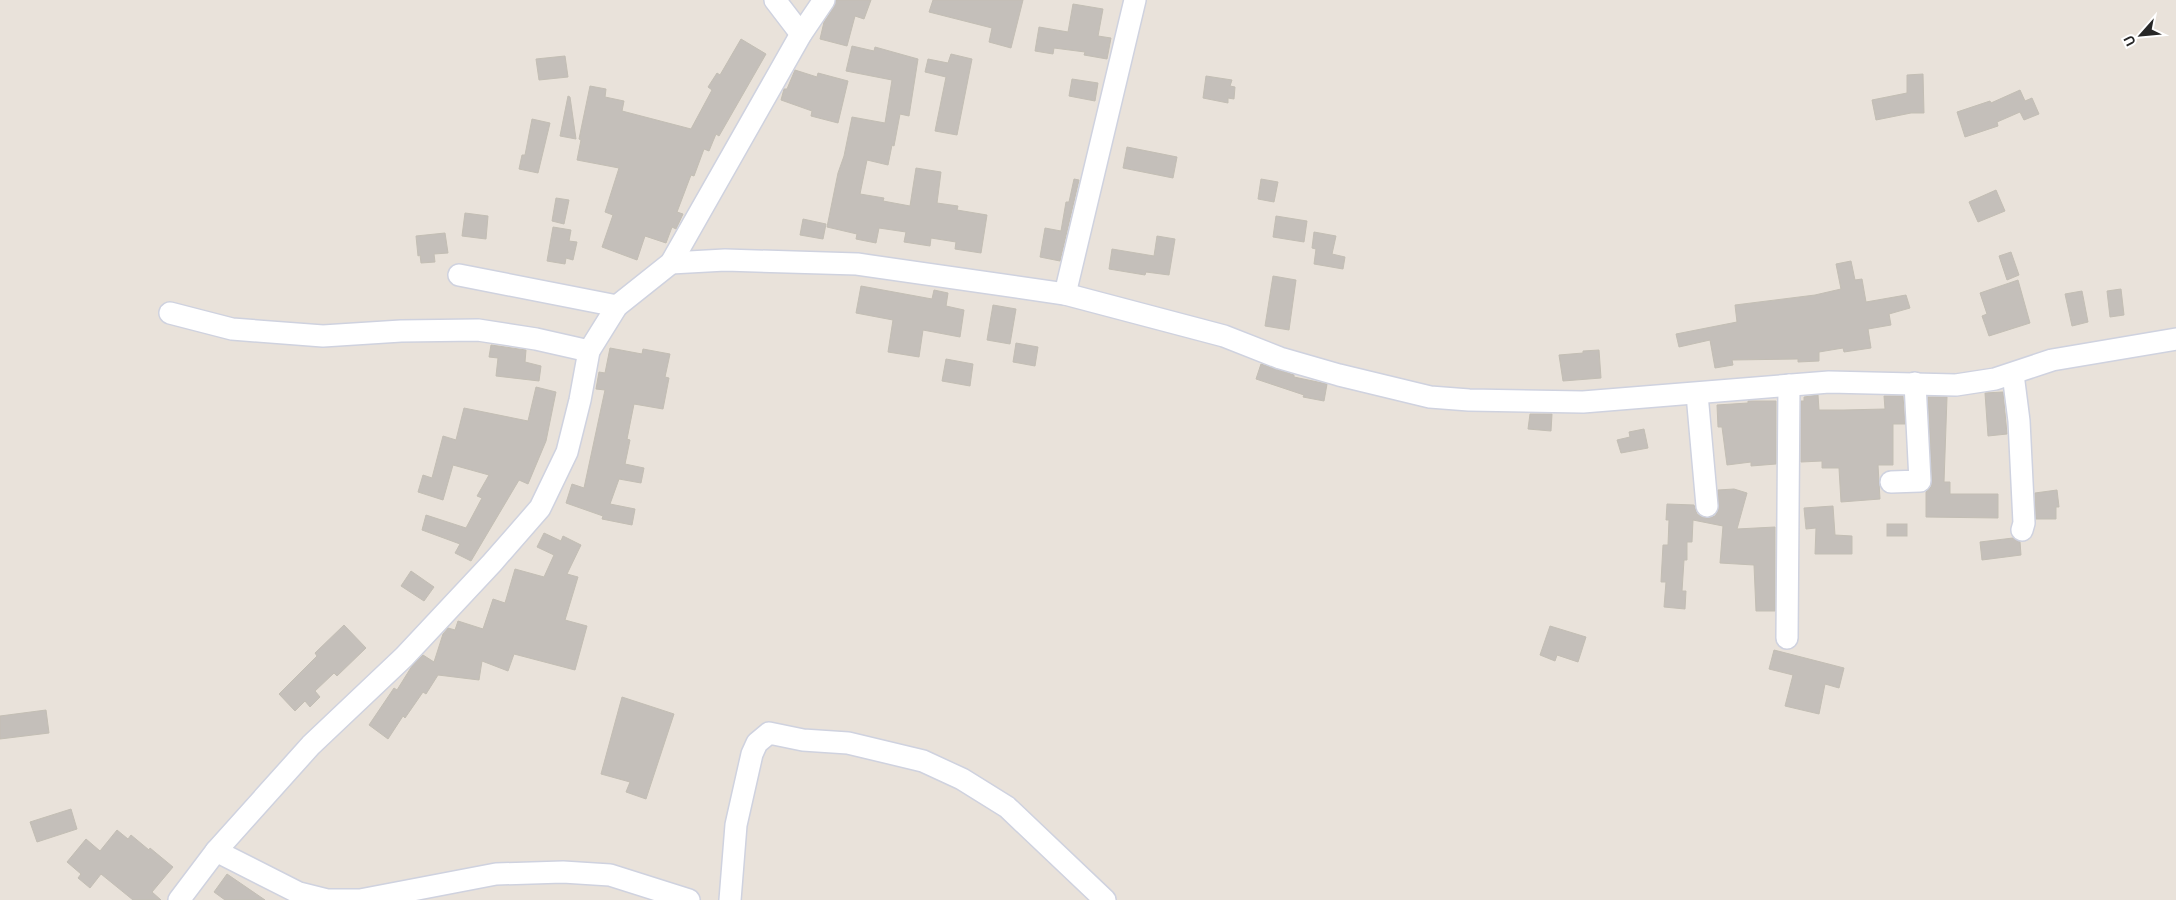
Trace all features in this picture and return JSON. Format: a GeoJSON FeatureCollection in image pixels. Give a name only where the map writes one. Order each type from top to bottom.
{"type":"FeatureCollection","features":[{"type":"Feature","properties":{"kind":"street"},"geometry":{"type":"LineString","coordinates":[[775,0],[801,34]]}},
{"type":"Feature","properties":{"kind":"street"},"geometry":{"type":"LineString","coordinates":[[179,900],[216,851],[311,745],[404,657],[492,563],[540,508],[567,452],[580,400],[589,351],[617,306],[671,263],[801,34],[824,0]]}},
{"type":"Feature","properties":{"kind":"street"},"geometry":{"type":"LineString","coordinates":[[1065,294],[1135,0]]}},
{"type":"Feature","properties":{"kind":"street"},"geometry":{"type":"LineString","coordinates":[[671,263],[724,260],[856,264],[1065,294],[1224,336],[1280,358],[1339,375],[1430,397],[1469,400],[1583,402],[1828,382],[1956,385],[1995,380],[2052,360],[2176,338]]}},
{"type":"Feature","properties":{"kind":"street"},"geometry":{"type":"LineString","coordinates":[[459,274],[617,306]]}},
{"type":"Feature","properties":{"kind":"street"},"geometry":{"type":"LineString","coordinates":[[170,314],[232,329],[323,336],[401,331],[478,330],[536,338],[589,351]]}},
{"type":"Feature","properties":{"kind":"street"},"geometry":{"type":"LineString","coordinates":[[2013,374],[2019,421],[2024,523],[2022,530]]}},
{"type":"Feature","properties":{"kind":"street"},"geometry":{"type":"LineString","coordinates":[[1891,482],[1920,481],[1915,383]]}},
{"type":"Feature","properties":{"kind":"street"},"geometry":{"type":"LineString","coordinates":[[1786,638],[1789,386]]}},
{"type":"Feature","properties":{"kind":"street"},"geometry":{"type":"LineString","coordinates":[[1697,394],[1707,506]]}},
{"type":"Feature","properties":{"kind":"street"},"geometry":{"type":"LineString","coordinates":[[730,900],[736,824],[752,754],[758,743],[769,733],[803,740],[848,743],[923,761],[962,779],[1007,807],[1105,900]]}},
{"type":"Feature","properties":{"kind":"street"},"geometry":{"type":"LineString","coordinates":[[216,851],[299,893],[328,900],[360,900],[496,874],[563,872],[610,875],[689,900]]}},
{"type":"Feature","properties":{"kind":"building"},"geometry":{"type":"Polygon","coordinates":[[[836,0],[871,0],[864,19],[855,16],[847,46],[820,39],[824,22],[834,7],[836,0]]]}},
{"type":"Feature","properties":{"kind":"building"},"geometry":{"type":"Polygon","coordinates":[[[933,0],[1023,0],[1011,48],[989,42],[992,28],[929,12],[933,0]]]}},
{"type":"Feature","properties":{"kind":"building"},"geometry":{"type":"Polygon","coordinates":[[[1073,4],[1103,9],[1098,36],[1111,38],[1107,59],[1084,55],[1085,52],[1054,48],[1053,54],[1035,51],[1039,27],[1068,32],[1073,4]]]}},
{"type":"Feature","properties":{"kind":"building"},"geometry":{"type":"Polygon","coordinates":[[[741,39],[766,54],[719,136],[716,134],[709,151],[704,149],[694,176],[691,175],[677,212],[683,214],[676,229],[672,227],[666,243],[645,236],[637,260],[602,247],[613,215],[605,212],[619,168],[577,160],[581,140],[579,139],[590,86],[606,89],[605,97],[624,101],[622,111],[691,129],[712,90],[708,87],[717,73],[720,75],[741,39]]]}},
{"type":"Feature","properties":{"kind":"building"},"geometry":{"type":"Polygon","coordinates":[[[852,46],[874,51],[875,47],[918,59],[909,116],[900,114],[888,165],[867,160],[860,194],[884,198],[883,201],[910,206],[916,168],[941,172],[937,203],[958,206],[957,210],[987,215],[981,253],[955,249],[956,242],[931,238],[930,246],[904,242],[906,232],[879,228],[876,243],[856,239],[857,234],[827,227],[852,117],[885,123],[892,80],[846,71],[852,46]]]}},
{"type":"Feature","properties":{"kind":"building"},"geometry":{"type":"Polygon","coordinates":[[[951,54],[972,59],[957,135],[935,131],[946,77],[925,72],[928,59],[948,63],[951,54]]]}},
{"type":"Feature","properties":{"kind":"building"},"geometry":{"type":"Polygon","coordinates":[[[565,56],[568,77],[539,80],[536,59],[565,56]]]}},
{"type":"Feature","properties":{"kind":"building"},"geometry":{"type":"Polygon","coordinates":[[[795,70],[817,77],[818,73],[848,81],[838,123],[811,116],[812,111],[781,100],[784,89],[787,89],[795,70]]]}},
{"type":"Feature","properties":{"kind":"building"},"geometry":{"type":"Polygon","coordinates":[[[1923,74],[1924,113],[1911,113],[1876,120],[1872,100],[1907,93],[1907,75],[1923,74]]]}},
{"type":"Feature","properties":{"kind":"building"},"geometry":{"type":"Polygon","coordinates":[[[1206,76],[1232,80],[1230,86],[1235,87],[1234,99],[1228,98],[1228,103],[1203,98],[1206,76]]]}},
{"type":"Feature","properties":{"kind":"building"},"geometry":{"type":"Polygon","coordinates":[[[1072,79],[1098,83],[1095,101],[1069,96],[1072,79]]]}},
{"type":"Feature","properties":{"kind":"building"},"geometry":{"type":"Polygon","coordinates":[[[2020,90],[2025,101],[2032,98],[2039,114],[2024,120],[2020,112],[1997,122],[1998,126],[1965,137],[1957,112],[1990,101],[1991,103],[2020,90]]]}},
{"type":"Feature","properties":{"kind":"building"},"geometry":{"type":"Polygon","coordinates":[[[568,96],[570,97],[576,139],[560,136],[568,96]]]}},
{"type":"Feature","properties":{"kind":"building"},"geometry":{"type":"Polygon","coordinates":[[[532,119],[550,123],[538,173],[519,169],[522,155],[525,155],[532,119]]]}},
{"type":"Feature","properties":{"kind":"building"},"geometry":{"type":"Polygon","coordinates":[[[1127,147],[1177,157],[1173,178],[1123,168],[1127,147]]]}},
{"type":"Feature","properties":{"kind":"building"},"geometry":{"type":"Polygon","coordinates":[[[1074,179],[1079,180],[1060,261],[1040,257],[1045,228],[1061,231],[1066,202],[1069,202],[1074,179]]]}},
{"type":"Feature","properties":{"kind":"building"},"geometry":{"type":"Polygon","coordinates":[[[1261,179],[1278,182],[1274,202],[1258,199],[1261,179]]]}},
{"type":"Feature","properties":{"kind":"building"},"geometry":{"type":"Polygon","coordinates":[[[1996,190],[2005,211],[1978,222],[1969,202],[1996,190]]]}},
{"type":"Feature","properties":{"kind":"building"},"geometry":{"type":"Polygon","coordinates":[[[556,198],[569,200],[564,224],[552,221],[556,198]]]}},
{"type":"Feature","properties":{"kind":"building"},"geometry":{"type":"Polygon","coordinates":[[[465,213],[488,216],[486,239],[462,236],[465,213]]]}},
{"type":"Feature","properties":{"kind":"building"},"geometry":{"type":"Polygon","coordinates":[[[1276,216],[1307,221],[1304,242],[1273,237],[1276,216]]]}},
{"type":"Feature","properties":{"kind":"building"},"geometry":{"type":"Polygon","coordinates":[[[803,219],[826,224],[823,239],[800,235],[803,219]]]}},
{"type":"Feature","properties":{"kind":"building"},"geometry":{"type":"Polygon","coordinates":[[[553,227],[571,230],[569,241],[577,242],[573,260],[566,258],[565,264],[547,261],[553,227]]]}},
{"type":"Feature","properties":{"kind":"building"},"geometry":{"type":"Polygon","coordinates":[[[1314,232],[1336,236],[1332,254],[1345,257],[1343,269],[1314,264],[1316,249],[1312,248],[1314,232]]]}},
{"type":"Feature","properties":{"kind":"building"},"geometry":{"type":"Polygon","coordinates":[[[445,233],[448,253],[434,254],[435,262],[421,263],[420,255],[418,256],[416,236],[445,233]]]}},
{"type":"Feature","properties":{"kind":"building"},"geometry":{"type":"Polygon","coordinates":[[[1157,236],[1175,239],[1169,275],[1146,272],[1145,275],[1109,269],[1112,249],[1154,256],[1157,236]]]}},
{"type":"Feature","properties":{"kind":"building"},"geometry":{"type":"Polygon","coordinates":[[[2011,252],[2019,275],[2007,280],[1999,256],[2011,252]]]}},
{"type":"Feature","properties":{"kind":"building"},"geometry":{"type":"Polygon","coordinates":[[[1851,261],[1855,280],[1862,279],[1866,302],[1906,295],[1910,308],[1889,314],[1891,325],[1868,329],[1871,348],[1844,352],[1843,348],[1819,352],[1819,361],[1798,362],[1798,359],[1732,360],[1733,365],[1715,368],[1710,340],[1679,347],[1676,334],[1737,322],[1735,305],[1815,295],[1841,289],[1836,264],[1851,261]]]}},
{"type":"Feature","properties":{"kind":"building"},"geometry":{"type":"Polygon","coordinates":[[[1273,276],[1296,280],[1289,330],[1265,326],[1273,276]]]}},
{"type":"Feature","properties":{"kind":"building"},"geometry":{"type":"Polygon","coordinates":[[[2018,280],[2030,323],[1989,336],[1982,316],[1987,314],[1980,293],[2018,280]]]}},
{"type":"Feature","properties":{"kind":"building"},"geometry":{"type":"Polygon","coordinates":[[[861,286],[932,299],[934,290],[948,293],[946,306],[964,310],[960,337],[923,330],[919,357],[888,352],[893,320],[856,313],[861,286]]]}},
{"type":"Feature","properties":{"kind":"building"},"geometry":{"type":"Polygon","coordinates":[[[2121,289],[2124,315],[2110,317],[2107,291],[2121,289]]]}},
{"type":"Feature","properties":{"kind":"building"},"geometry":{"type":"Polygon","coordinates":[[[2082,291],[2088,322],[2072,326],[2065,294],[2082,291]]]}},
{"type":"Feature","properties":{"kind":"building"},"geometry":{"type":"Polygon","coordinates":[[[993,305],[1016,309],[1010,344],[987,340],[993,305]]]}},
{"type":"Feature","properties":{"kind":"building"},"geometry":{"type":"Polygon","coordinates":[[[1016,343],[1038,347],[1035,366],[1013,362],[1016,343]]]}},
{"type":"Feature","properties":{"kind":"building"},"geometry":{"type":"Polygon","coordinates":[[[491,345],[526,350],[525,362],[541,366],[539,381],[496,376],[498,358],[489,357],[491,345]]]}},
{"type":"Feature","properties":{"kind":"building"},"geometry":{"type":"Polygon","coordinates":[[[610,348],[642,354],[643,349],[670,354],[665,377],[669,378],[663,409],[634,404],[627,439],[630,440],[625,464],[644,468],[641,483],[619,479],[610,504],[635,509],[632,525],[602,519],[603,516],[566,503],[572,484],[584,488],[605,390],[596,389],[599,372],[605,373],[610,348]]]}},
{"type":"Feature","properties":{"kind":"building"},"geometry":{"type":"Polygon","coordinates":[[[1599,350],[1601,378],[1563,381],[1559,355],[1599,350]]]}},
{"type":"Feature","properties":{"kind":"building"},"geometry":{"type":"Polygon","coordinates":[[[946,359],[973,364],[970,386],[942,381],[946,359]]]}},
{"type":"Feature","properties":{"kind":"building"},"geometry":{"type":"Polygon","coordinates":[[[1261,364],[1294,375],[1294,377],[1327,384],[1324,401],[1303,397],[1304,395],[1256,379],[1261,364]]]}},
{"type":"Feature","properties":{"kind":"building"},"geometry":{"type":"Polygon","coordinates":[[[536,387],[556,392],[546,441],[528,484],[519,480],[471,561],[455,553],[460,544],[422,530],[426,515],[466,528],[482,498],[477,496],[489,475],[453,465],[443,500],[418,492],[423,475],[432,478],[443,436],[456,440],[464,408],[528,421],[536,387]]]}},
{"type":"Feature","properties":{"kind":"building"},"geometry":{"type":"Polygon","coordinates":[[[2003,392],[2007,434],[1988,436],[1985,393],[2003,392]]]}},
{"type":"Feature","properties":{"kind":"building"},"geometry":{"type":"Polygon","coordinates":[[[1818,395],[1819,410],[1885,409],[1884,396],[1903,396],[1905,424],[1893,424],[1893,465],[1878,465],[1880,499],[1841,502],[1839,468],[1822,468],[1822,461],[1801,462],[1801,401],[1804,401],[1804,397],[1818,395]]]}},
{"type":"Feature","properties":{"kind":"building"},"geometry":{"type":"Polygon","coordinates":[[[1928,397],[1947,397],[1944,482],[1950,482],[1950,494],[1998,494],[1998,518],[1926,517],[1926,492],[1931,487],[1932,480],[1928,397]]]}},
{"type":"Feature","properties":{"kind":"building"},"geometry":{"type":"Polygon","coordinates":[[[1748,401],[1776,401],[1776,464],[1751,466],[1751,462],[1727,465],[1722,427],[1718,427],[1717,405],[1748,403],[1748,401]]]}},
{"type":"Feature","properties":{"kind":"building"},"geometry":{"type":"Polygon","coordinates":[[[1530,414],[1552,414],[1551,431],[1528,429],[1530,414]]]}},
{"type":"Feature","properties":{"kind":"building"},"geometry":{"type":"Polygon","coordinates":[[[1644,429],[1648,448],[1621,453],[1617,440],[1630,437],[1629,432],[1644,429]]]}},
{"type":"Feature","properties":{"kind":"building"},"geometry":{"type":"Polygon","coordinates":[[[1734,489],[1747,493],[1737,529],[1775,527],[1775,611],[1756,611],[1754,565],[1720,563],[1723,526],[1693,520],[1692,542],[1687,542],[1687,560],[1684,560],[1682,591],[1686,591],[1685,609],[1664,607],[1666,582],[1661,582],[1663,545],[1668,545],[1669,520],[1666,520],[1667,504],[1694,505],[1697,514],[1709,518],[1715,516],[1718,511],[1718,490],[1734,489]]]}},
{"type":"Feature","properties":{"kind":"building"},"geometry":{"type":"Polygon","coordinates":[[[2057,490],[2059,507],[2056,507],[2056,519],[2036,519],[2035,493],[2057,490]]]}},
{"type":"Feature","properties":{"kind":"building"},"geometry":{"type":"Polygon","coordinates":[[[1833,506],[1835,535],[1852,536],[1852,554],[1815,554],[1816,528],[1806,529],[1804,508],[1833,506]]]}},
{"type":"Feature","properties":{"kind":"building"},"geometry":{"type":"Polygon","coordinates":[[[1887,524],[1907,524],[1907,536],[1887,536],[1887,524]]]}},
{"type":"Feature","properties":{"kind":"building"},"geometry":{"type":"Polygon","coordinates":[[[544,533],[561,541],[563,536],[581,545],[567,574],[578,577],[565,620],[587,626],[575,670],[514,654],[508,671],[482,661],[479,680],[438,675],[426,694],[423,692],[405,718],[403,716],[388,739],[369,725],[394,688],[397,690],[412,666],[423,655],[434,662],[443,634],[448,628],[455,630],[458,621],[483,629],[493,599],[505,603],[515,569],[544,577],[554,555],[537,547],[544,533]]]}},
{"type":"Feature","properties":{"kind":"building"},"geometry":{"type":"Polygon","coordinates":[[[2013,538],[2020,542],[2021,555],[1982,560],[1980,542],[2013,538]]]}},
{"type":"Feature","properties":{"kind":"building"},"geometry":{"type":"Polygon","coordinates":[[[411,571],[434,587],[424,601],[401,586],[411,571]]]}},
{"type":"Feature","properties":{"kind":"building"},"geometry":{"type":"Polygon","coordinates":[[[344,625],[366,648],[337,676],[334,673],[315,691],[320,697],[310,707],[305,701],[295,711],[279,694],[317,656],[315,653],[344,625]]]}},
{"type":"Feature","properties":{"kind":"building"},"geometry":{"type":"Polygon","coordinates":[[[1550,626],[1586,637],[1578,662],[1557,655],[1555,661],[1540,655],[1550,626]]]}},
{"type":"Feature","properties":{"kind":"building"},"geometry":{"type":"Polygon","coordinates":[[[1774,650],[1844,668],[1839,688],[1825,684],[1819,714],[1785,706],[1793,675],[1769,669],[1774,650]]]}},
{"type":"Feature","properties":{"kind":"building"},"geometry":{"type":"Polygon","coordinates":[[[622,697],[674,714],[646,799],[626,792],[630,782],[601,774],[622,697]]]}},
{"type":"Feature","properties":{"kind":"building"},"geometry":{"type":"Polygon","coordinates":[[[46,710],[49,733],[0,739],[0,716],[46,710]]]}},
{"type":"Feature","properties":{"kind":"building"},"geometry":{"type":"Polygon","coordinates":[[[71,809],[77,829],[37,842],[30,822],[71,809]]]}},
{"type":"Feature","properties":{"kind":"building"},"geometry":{"type":"Polygon","coordinates":[[[117,830],[128,839],[131,835],[173,867],[152,892],[161,900],[133,900],[101,874],[90,888],[78,878],[81,874],[67,862],[86,839],[100,851],[117,830]]]}},
{"type":"Feature","properties":{"kind":"building"},"geometry":{"type":"Polygon","coordinates":[[[227,874],[265,900],[225,900],[214,892],[227,874]]]}}]}
